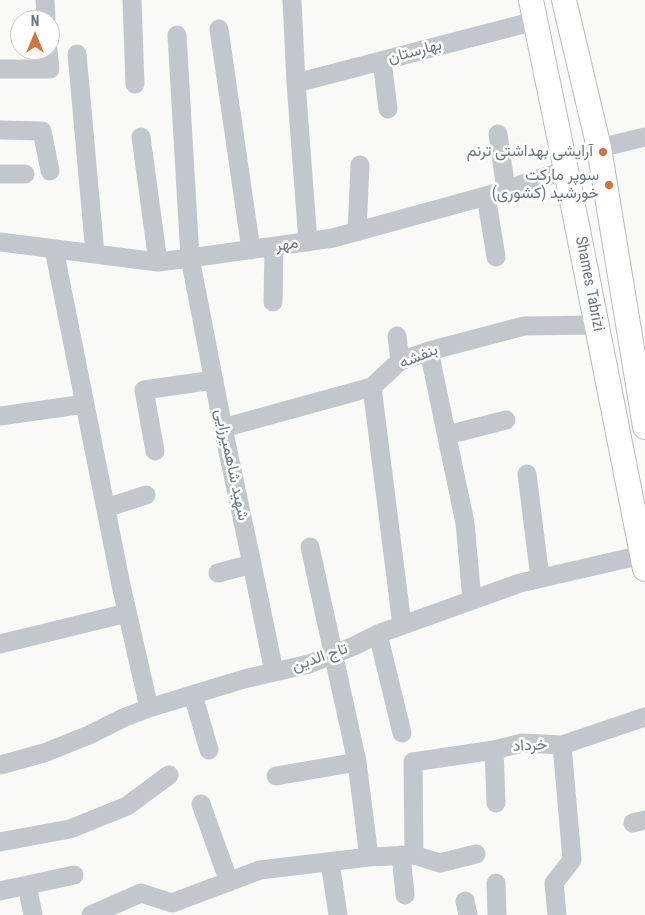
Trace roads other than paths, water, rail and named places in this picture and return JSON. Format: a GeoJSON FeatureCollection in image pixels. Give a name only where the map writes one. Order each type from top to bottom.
{"type":"FeatureCollection","features":[{"type":"Feature","properties":{"kind":"main road","name":"Shames Tabrizi"},"geometry":{"type":"LineString","coordinates":[[564,0],[599,148],[642,399],[645,427]]}},
{"type":"Feature","properties":{"kind":"main road","name":"Shames Tabrizi"},"geometry":{"type":"LineString","coordinates":[[533,11],[644,559]]}},
{"type":"Feature","properties":{"kind":"main road"},"geometry":{"type":"LineString","coordinates":[[566,170],[599,148]]}},
{"type":"Feature","properties":{"kind":"street"},"geometry":{"type":"LineString","coordinates":[[132,0],[135,84]]}},
{"type":"Feature","properties":{"kind":"street"},"geometry":{"type":"LineString","coordinates":[[292,0],[296,84],[308,242]]}},
{"type":"Feature","properties":{"kind":"street","name":"بهارستان"},"geometry":{"type":"LineString","coordinates":[[296,84],[382,61],[533,11]]}},
{"type":"Feature","properties":{"kind":"street"},"geometry":{"type":"LineString","coordinates":[[218,29],[251,250]]}},
{"type":"Feature","properties":{"kind":"street","name":"شهید شاهمیرزایی"},"geometry":{"type":"LineString","coordinates":[[177,35],[190,258],[274,672]]}},
{"type":"Feature","properties":{"kind":"street"},"geometry":{"type":"LineString","coordinates":[[77,54],[95,254]]}},
{"type":"Feature","properties":{"kind":"street"},"geometry":{"type":"LineString","coordinates":[[0,69],[50,69],[49,60]]}},
{"type":"Feature","properties":{"kind":"street"},"geometry":{"type":"LineString","coordinates":[[382,61],[388,109]]}},
{"type":"Feature","properties":{"kind":"street"},"geometry":{"type":"LineString","coordinates":[[0,130],[42,131],[50,171]]}},
{"type":"Feature","properties":{"kind":"street"},"geometry":{"type":"LineString","coordinates":[[498,134],[506,190]]}},
{"type":"Feature","properties":{"kind":"street"},"geometry":{"type":"LineString","coordinates":[[141,137],[158,262]]}},
{"type":"Feature","properties":{"kind":"street"},"geometry":{"type":"LineString","coordinates":[[599,148],[645,137]]}},
{"type":"Feature","properties":{"kind":"street"},"geometry":{"type":"LineString","coordinates":[[357,232],[360,165]]}},
{"type":"Feature","properties":{"kind":"street","name":"مهر"},"geometry":{"type":"LineString","coordinates":[[0,242],[158,262],[190,258],[333,238],[486,196],[566,170]]}},
{"type":"Feature","properties":{"kind":"street"},"geometry":{"type":"LineString","coordinates":[[0,174],[24,174]]}},
{"type":"Feature","properties":{"kind":"street"},"geometry":{"type":"LineString","coordinates":[[486,196],[496,257]]}},
{"type":"Feature","properties":{"kind":"street"},"geometry":{"type":"LineString","coordinates":[[273,302],[274,247]]}},
{"type":"Feature","properties":{"kind":"street"},"geometry":{"type":"LineString","coordinates":[[54,249],[127,613],[149,708]]}},
{"type":"Feature","properties":{"kind":"street","name":"بنفشه"},"geometry":{"type":"LineString","coordinates":[[223,428],[372,387],[400,361],[429,351],[524,326],[596,324]]}},
{"type":"Feature","properties":{"kind":"street"},"geometry":{"type":"LineString","coordinates":[[397,336],[400,361]]}},
{"type":"Feature","properties":{"kind":"street"},"geometry":{"type":"LineString","coordinates":[[429,351],[465,523],[472,600]]}},
{"type":"Feature","properties":{"kind":"street"},"geometry":{"type":"LineString","coordinates":[[155,450],[144,390],[214,380]]}},
{"type":"Feature","properties":{"kind":"street"},"geometry":{"type":"LineString","coordinates":[[372,387],[402,626]]}},
{"type":"Feature","properties":{"kind":"street"},"geometry":{"type":"LineString","coordinates":[[0,416],[85,404]]}},
{"type":"Feature","properties":{"kind":"street"},"geometry":{"type":"LineString","coordinates":[[447,435],[506,420]]}},
{"type":"Feature","properties":{"kind":"street"},"geometry":{"type":"LineString","coordinates":[[527,474],[540,578]]}},
{"type":"Feature","properties":{"kind":"street"},"geometry":{"type":"LineString","coordinates":[[106,508],[146,495]]}},
{"type":"Feature","properties":{"kind":"street"},"geometry":{"type":"LineString","coordinates":[[310,547],[357,762],[369,857]]}},
{"type":"Feature","properties":{"kind":"street","name":"تاج الدین"},"geometry":{"type":"LineString","coordinates":[[0,765],[44,753],[149,708],[244,679],[309,664],[378,634],[520,583],[644,559]]}},
{"type":"Feature","properties":{"kind":"street"},"geometry":{"type":"LineString","coordinates":[[218,573],[252,564]]}},
{"type":"Feature","properties":{"kind":"street"},"geometry":{"type":"LineString","coordinates":[[0,644],[127,613]]}},
{"type":"Feature","properties":{"kind":"street"},"geometry":{"type":"LineString","coordinates":[[378,634],[402,733]]}},
{"type":"Feature","properties":{"kind":"street"},"geometry":{"type":"LineString","coordinates":[[193,695],[209,750]]}},
{"type":"Feature","properties":{"kind":"street","name":"خرداد"},"geometry":{"type":"LineString","coordinates":[[408,855],[412,762],[494,750],[522,743],[562,745],[645,717]]}},
{"type":"Feature","properties":{"kind":"street"},"geometry":{"type":"LineString","coordinates":[[557,915],[554,883],[572,860],[562,745]]}},
{"type":"Feature","properties":{"kind":"street"},"geometry":{"type":"LineString","coordinates":[[494,750],[496,802]]}},
{"type":"Feature","properties":{"kind":"street"},"geometry":{"type":"LineString","coordinates":[[276,776],[357,762]]}},
{"type":"Feature","properties":{"kind":"street"},"geometry":{"type":"LineString","coordinates":[[0,842],[70,829],[127,806],[169,775]]}},
{"type":"Feature","properties":{"kind":"street"},"geometry":{"type":"LineString","coordinates":[[202,804],[229,882]]}},
{"type":"Feature","properties":{"kind":"street"},"geometry":{"type":"LineString","coordinates":[[91,915],[141,894],[172,903],[260,870],[369,857],[408,855],[440,863],[476,854]]}},
{"type":"Feature","properties":{"kind":"street"},"geometry":{"type":"LineString","coordinates":[[405,895],[408,855]]}},
{"type":"Feature","properties":{"kind":"street"},"geometry":{"type":"LineString","coordinates":[[330,862],[338,915]]}},
{"type":"Feature","properties":{"kind":"street"},"geometry":{"type":"LineString","coordinates":[[0,890],[74,875]]}},
{"type":"Feature","properties":{"kind":"street"},"geometry":{"type":"LineString","coordinates":[[496,883],[497,915]]}},
{"type":"Feature","properties":{"kind":"street"},"geometry":{"type":"LineString","coordinates":[[27,885],[33,915]]}},
{"type":"Feature","properties":{"kind":"place","name":"آرایشی بهداشتی ترنم"},"geometry":{"type":"Point","coordinates":[603,152]}},
{"type":"Feature","properties":{"kind":"place","name":"سوپر مارکت خورشید (کشوری)"},"geometry":{"type":"Point","coordinates":[609,185]}}]}
